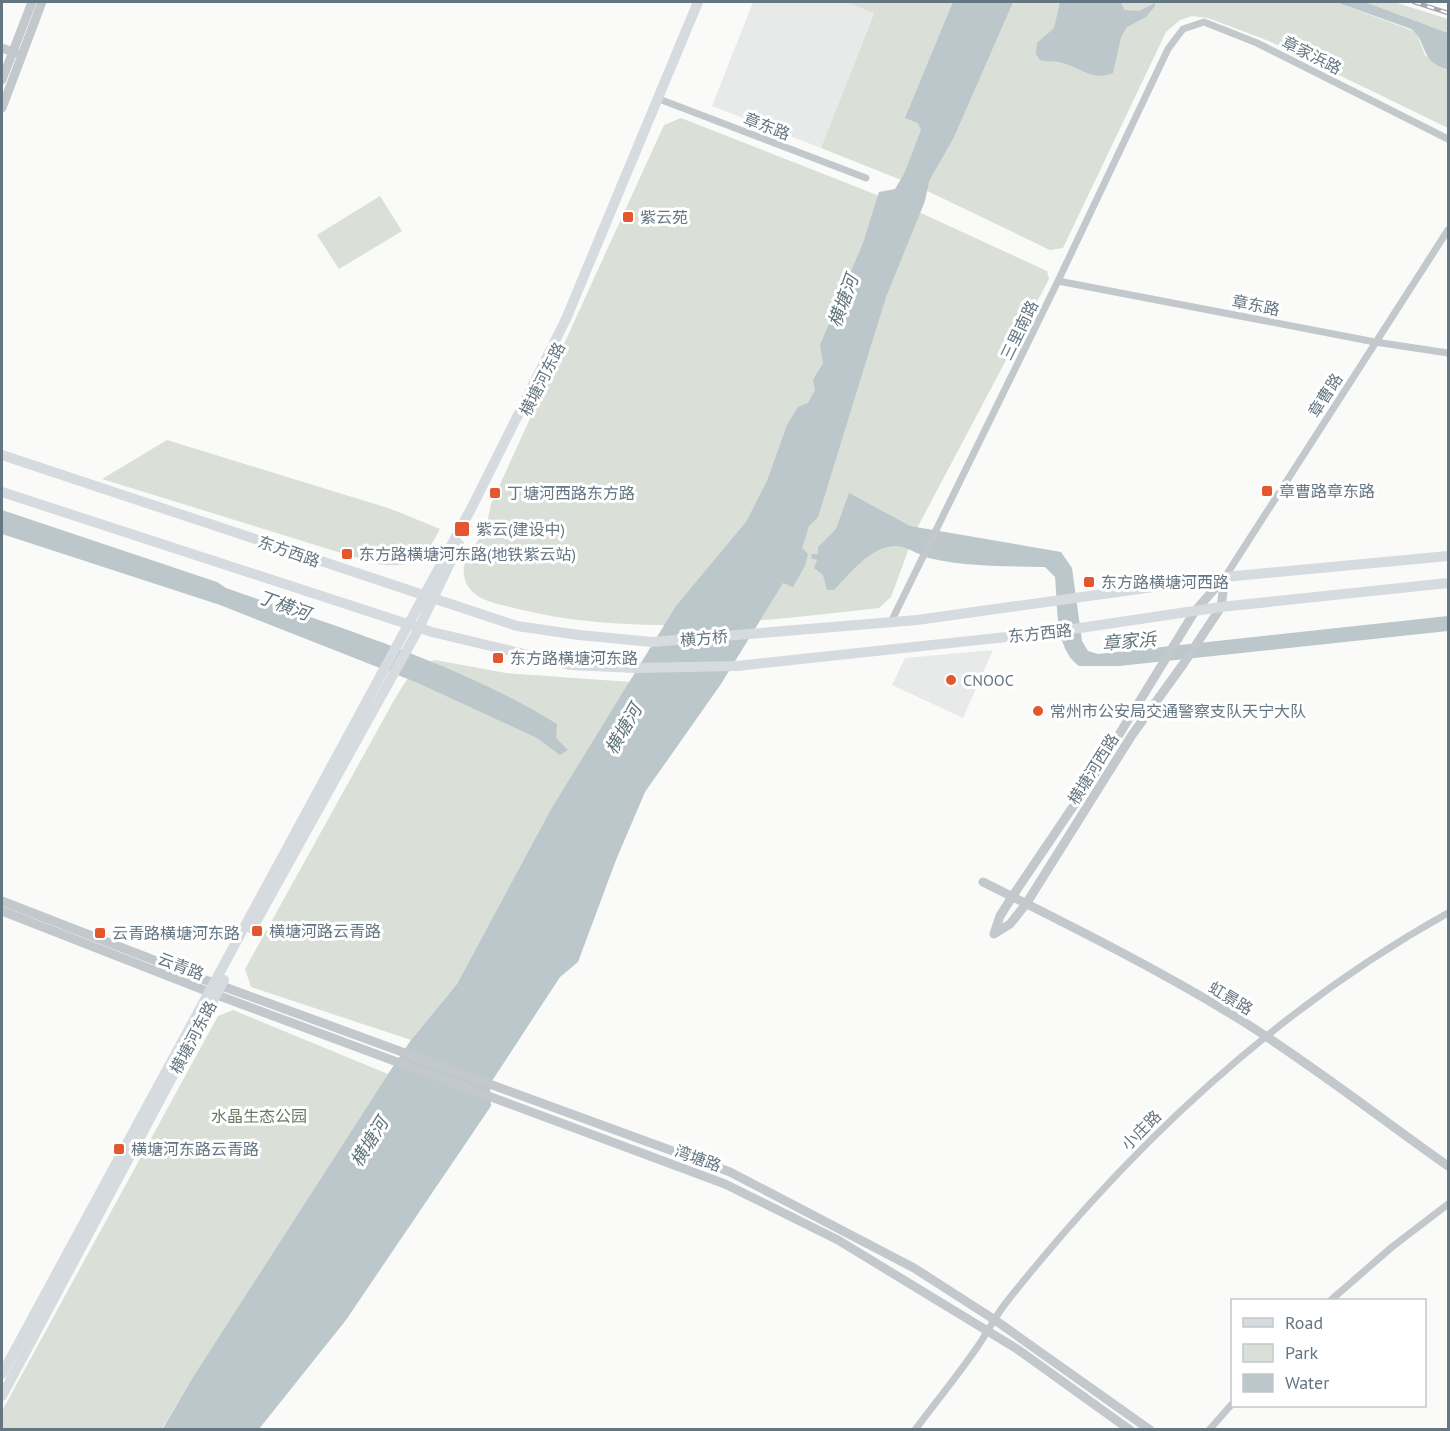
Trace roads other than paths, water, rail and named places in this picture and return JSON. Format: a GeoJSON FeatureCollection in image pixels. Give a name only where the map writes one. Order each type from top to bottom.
{"type":"FeatureCollection","features":[{"type":"Feature","properties":{"kind":"main road","name":"横塘河东路"},"geometry":{"type":"LineString","coordinates":[[2,1374],[414,626],[571,322],[655,122],[659,99],[698,2]]}},
{"type":"Feature","properties":{"kind":"main road","name":"东方西路"},"geometry":{"type":"LineString","coordinates":[[2,455],[517,626],[579,636],[652,642]]}},
{"type":"Feature","properties":{"kind":"main road","name":"东方西路"},"geometry":{"type":"LineString","coordinates":[[2,492],[414,626],[570,665],[636,668]]}},
{"type":"Feature","properties":{"kind":"main road","name":"东方西路"},"geometry":{"type":"LineString","coordinates":[[756,633],[891,622],[1054,602],[1225,577],[1449,556]]}},
{"type":"Feature","properties":{"kind":"main road","name":"东方西路"},"geometry":{"type":"LineString","coordinates":[[737,666],[1053,632],[1221,607],[1449,583]]}},
{"type":"Feature","properties":{"kind":"main road","name":"横方桥"},"geometry":{"type":"LineString","coordinates":[[652,642],[756,633]]}},
{"type":"Feature","properties":{"kind":"main road","name":"横方桥"},"geometry":{"type":"LineString","coordinates":[[636,668],[737,666]]}},
{"type":"Feature","properties":{"kind":"main road","name":"横塘河东路"},"geometry":{"type":"LineString","coordinates":[[2,1396],[215,989]]}},
{"type":"Feature","properties":{"kind":"street"},"geometry":{"type":"LineString","coordinates":[[2,108],[32,2]]}},
{"type":"Feature","properties":{"kind":"street"},"geometry":{"type":"LineString","coordinates":[[2,80],[42,2]]}},
{"type":"Feature","properties":{"kind":"street","name":"章家浜路"},"geometry":{"type":"LineString","coordinates":[[1168,49],[1183,29],[1204,22],[1257,43],[1449,139]]}},
{"type":"Feature","properties":{"kind":"street"},"geometry":{"type":"LineString","coordinates":[[2,48],[17,53]]}},
{"type":"Feature","properties":{"kind":"street","name":"三里南路"},"geometry":{"type":"LineString","coordinates":[[891,622],[1058,281],[1168,49]]}},
{"type":"Feature","properties":{"kind":"street","name":"章东路"},"geometry":{"type":"LineString","coordinates":[[659,99],[866,178]]}},
{"type":"Feature","properties":{"kind":"street","name":"章曹路"},"geometry":{"type":"LineString","coordinates":[[1225,577],[1449,230]]}},
{"type":"Feature","properties":{"kind":"street","name":"章东路"},"geometry":{"type":"LineString","coordinates":[[1058,281],[1375,342],[1449,353]]}},
{"type":"Feature","properties":{"kind":"street","name":"横塘河西路"},"geometry":{"type":"LineString","coordinates":[[1225,577],[1221,607],[1132,735],[1026,904],[1010,924],[994,934],[1000,916],[1093,777],[1195,611],[1225,577]]}},
{"type":"Feature","properties":{"kind":"street","name":"虹景路"},"geometry":{"type":"LineString","coordinates":[[983,882],[1132,957],[1266,1037],[1325,1076],[1449,1167]]}},
{"type":"Feature","properties":{"kind":"street","name":"云青路"},"geometry":{"type":"LineString","coordinates":[[2,900],[215,989]]}},
{"type":"Feature","properties":{"kind":"street","name":"云青路"},"geometry":{"type":"LineString","coordinates":[[2,911],[215,989]]}},
{"type":"Feature","properties":{"kind":"street","name":"小庄路"},"geometry":{"type":"LineString","coordinates":[[915,1430],[994,1320],[1068,1228],[1151,1138],[1291,1015],[1367,963],[1449,913]]}},
{"type":"Feature","properties":{"kind":"street"},"geometry":{"type":"LineString","coordinates":[[215,989],[392,1047],[730,1172],[914,1268],[994,1320],[1150,1430]]}},
{"type":"Feature","properties":{"kind":"street","name":"湾塘路"},"geometry":{"type":"LineString","coordinates":[[215,989],[387,1059],[724,1184],[838,1240],[987,1331],[1130,1430]]}},
{"type":"Feature","properties":{"kind":"street"},"geometry":{"type":"LineString","coordinates":[[1332,1299],[1392,1247],[1449,1204]]}},
{"type":"Feature","properties":{"kind":"street"},"geometry":{"type":"LineString","coordinates":[[1209,1430],[1231,1406]]}},
{"type":"Feature","properties":{"kind":"water","name":"横塘河"},"geometry":{"type":"Polygon","coordinates":[[[953,2],[1013,2],[954,137],[929,181],[925,201],[886,297],[818,517],[809,526],[802,548],[808,554],[805,566],[793,587],[783,583],[721,684],[645,792],[616,860],[578,962],[560,977],[490,1084],[491,1106],[346,1320],[259,1429],[162,1430],[193,1377],[388,1074],[411,1040],[457,984],[551,809],[676,606],[746,522],[767,481],[787,425],[798,407],[808,403],[815,390],[813,380],[823,363],[820,345],[863,243],[879,192],[895,189],[904,174],[921,130],[918,123],[905,118],[953,2]]]}},
{"type":"Feature","properties":{"kind":"water"},"geometry":{"type":"Polygon","coordinates":[[[1060,2],[1121,2],[1124,10],[1139,11],[1155,3],[1155,6],[1146,17],[1127,27],[1121,37],[1113,73],[1099,76],[1059,62],[1040,60],[1036,54],[1037,43],[1054,28],[1060,2]]]}},
{"type":"Feature","properties":{"kind":"water"},"geometry":{"type":"Polygon","coordinates":[[[1336,2],[1365,2],[1448,33],[1448,69],[1432,62],[1420,39],[1411,29],[1336,2]]]}},
{"type":"Feature","properties":{"kind":"water"},"geometry":{"type":"Polygon","coordinates":[[[849,493],[910,526],[1061,552],[1072,568],[1082,641],[1088,651],[1098,654],[1448,616],[1448,631],[1119,666],[1079,666],[1071,658],[1061,637],[1055,577],[1045,567],[989,566],[947,562],[928,558],[902,547],[887,547],[870,555],[834,590],[827,590],[823,575],[814,568],[817,560],[811,558],[812,554],[818,554],[818,547],[836,529],[849,493]]]}},
{"type":"Feature","properties":{"kind":"water"},"geometry":{"type":"Polygon","coordinates":[[[2,510],[217,582],[226,588],[437,664],[518,702],[557,724],[556,738],[568,750],[560,755],[537,738],[418,683],[220,605],[2,534],[2,510]]]}},
{"type":"Feature","properties":{"kind":"railway"},"geometry":{"type":"LineString","coordinates":[[1414,2],[1448,13]]}},
{"type":"Feature","properties":{"kind":"place","name":"紫云苑"},"geometry":{"type":"Point","coordinates":[628,217]}},
{"type":"Feature","properties":{"kind":"place","name":"章曹路章东路"},"geometry":{"type":"Point","coordinates":[1267,491]}},
{"type":"Feature","properties":{"kind":"place","name":"丁塘河西路东方路"},"geometry":{"type":"Point","coordinates":[495,493]}},
{"type":"Feature","properties":{"kind":"place","name":"紫云(建设中)"},"geometry":{"type":"Point","coordinates":[462,529]}},
{"type":"Feature","properties":{"kind":"place","name":"东方路横塘河东路(地铁紫云站)"},"geometry":{"type":"Point","coordinates":[347,554]}},
{"type":"Feature","properties":{"kind":"place","name":"东方路横塘河西路"},"geometry":{"type":"Point","coordinates":[1089,582]}},
{"type":"Feature","properties":{"kind":"place","name":"东方路横塘河东路"},"geometry":{"type":"Point","coordinates":[498,658]}},
{"type":"Feature","properties":{"kind":"place","name":"CNOOC"},"geometry":{"type":"Point","coordinates":[951,680]}},
{"type":"Feature","properties":{"kind":"place","name":"常州市公安局交通警察支队天宁大队"},"geometry":{"type":"Point","coordinates":[1038,711]}},
{"type":"Feature","properties":{"kind":"place","name":"横塘河路云青路"},"geometry":{"type":"Point","coordinates":[257,931]}},
{"type":"Feature","properties":{"kind":"place","name":"云青路横塘河东路"},"geometry":{"type":"Point","coordinates":[100,933]}},
{"type":"Feature","properties":{"kind":"place","name":"横塘河东路云青路"},"geometry":{"type":"Point","coordinates":[119,1149]}},
{"type":"Feature","properties":{"kind":"water label","name":"丁横河"},"geometry":{"type":"Point","coordinates":[284,605]}},
{"type":"Feature","properties":{"kind":"water label","name":"章家浜"},"geometry":{"type":"Point","coordinates":[1129,641]}},
{"type":"Feature","properties":{"kind":"park label","name":"水晶生态公园"},"geometry":{"type":"Point","coordinates":[259,1116]}}]}
